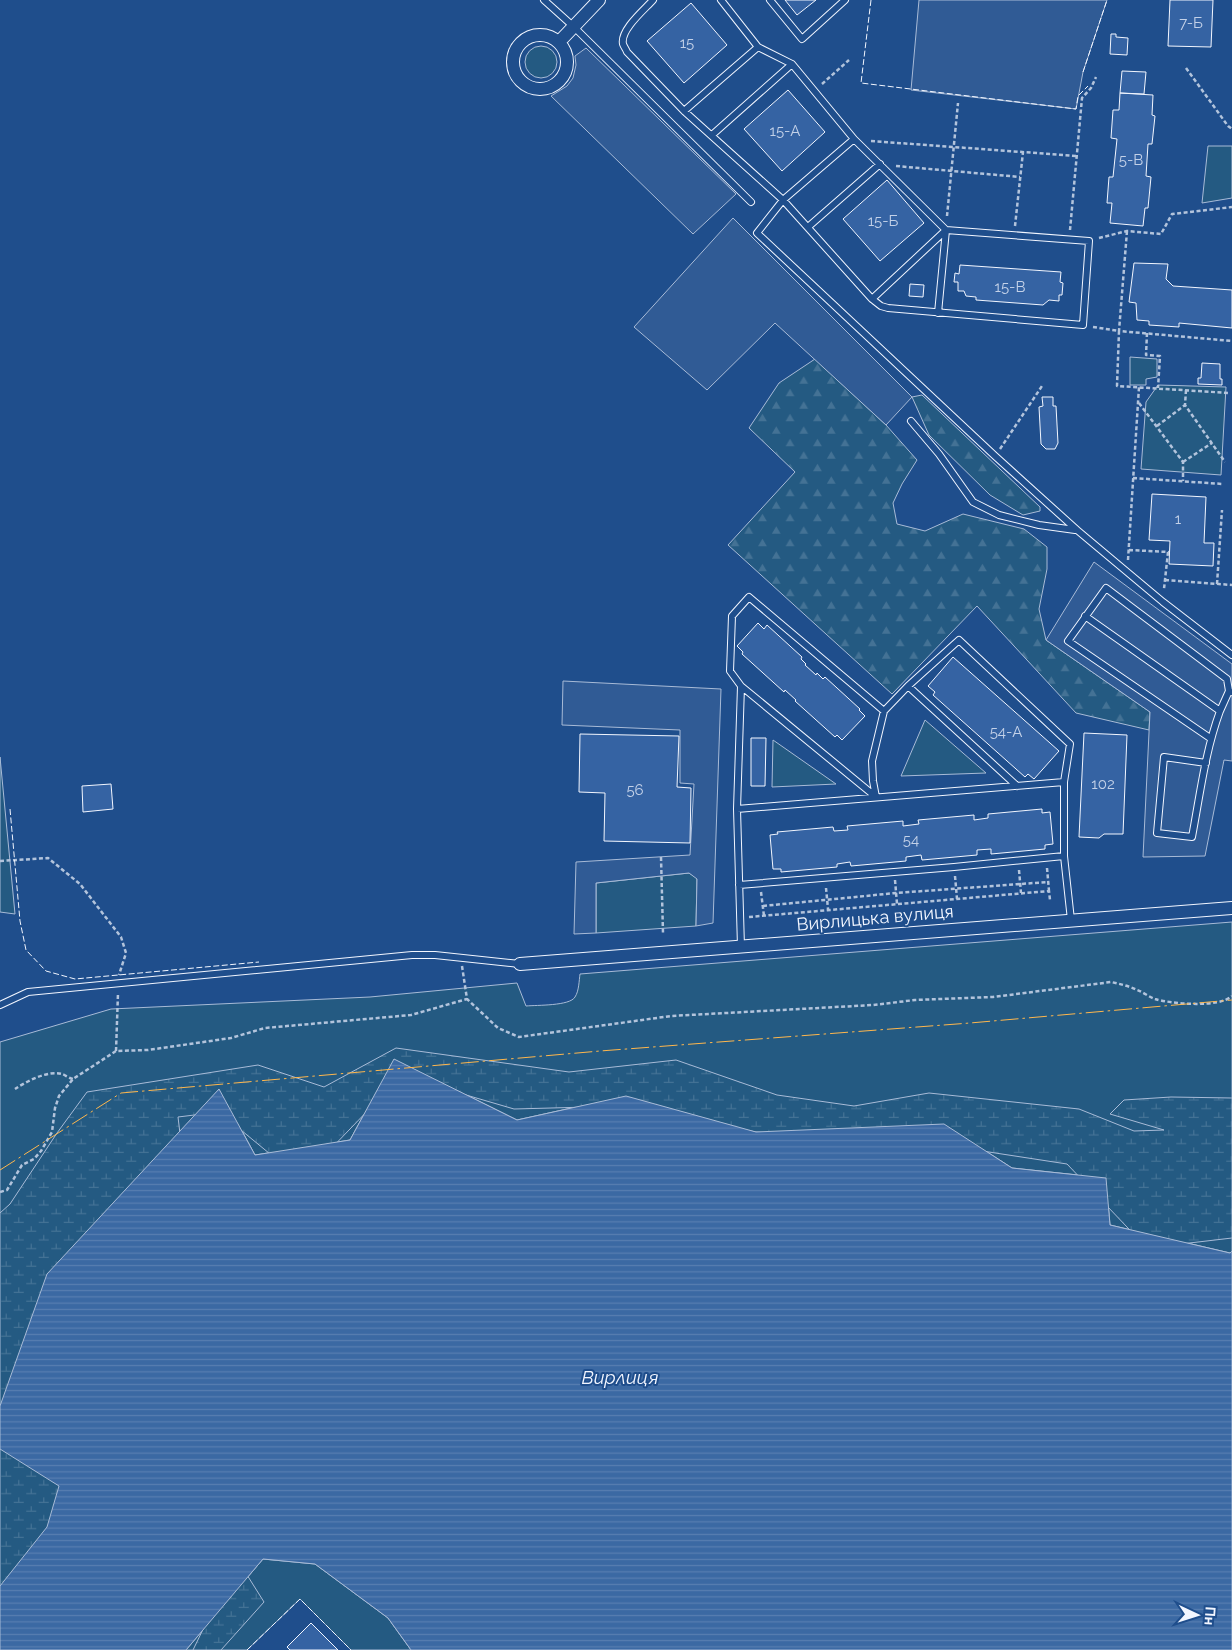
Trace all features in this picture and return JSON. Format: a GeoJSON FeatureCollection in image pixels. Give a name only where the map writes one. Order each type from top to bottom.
{"type":"FeatureCollection","features":[{"type":"Feature","properties":{"kind":"street"},"geometry":{"type":"LineString","coordinates":[[560,42],[599,0]]}},
{"type":"Feature","properties":{"kind":"street"},"geometry":{"type":"LineString","coordinates":[[544,34],[560,42],[568,58],[568,68],[558,84],[541,90],[523,84],[517,77],[513,60],[515,51],[520,44],[526,38],[544,34]]}},
{"type":"Feature","properties":{"kind":"street","name":"Вирлицька вулиця"},"geometry":{"type":"LineString","coordinates":[[520,964],[1232,908]]}},
{"type":"Feature","properties":{"kind":"lane"},"geometry":{"type":"LineString","coordinates":[[544,0],[574,27],[751,202]]}},
{"type":"Feature","properties":{"kind":"lane"},"geometry":{"type":"LineString","coordinates":[[653,0],[624,34],[623,43],[627,52],[684,111],[783,200],[872,299],[881,306],[938,313],[1083,325],[1089,241],[946,230],[854,139],[792,64],[758,47],[721,0]]}},
{"type":"Feature","properties":{"kind":"lane"},"geometry":{"type":"LineString","coordinates":[[770,0],[802,39],[845,0]]}},
{"type":"Feature","properties":{"kind":"lane"},"geometry":{"type":"LineString","coordinates":[[684,111],[758,47]]}},
{"type":"Feature","properties":{"kind":"lane"},"geometry":{"type":"LineString","coordinates":[[712,136],[792,64]]}},
{"type":"Feature","properties":{"kind":"lane"},"geometry":{"type":"LineString","coordinates":[[854,139],[783,200],[757,233],[995,456],[1077,530],[1163,602],[1232,655]]}},
{"type":"Feature","properties":{"kind":"lane"},"geometry":{"type":"LineString","coordinates":[[808,227],[880,164]]}},
{"type":"Feature","properties":{"kind":"lane"},"geometry":{"type":"LineString","coordinates":[[872,299],[946,230]]}},
{"type":"Feature","properties":{"kind":"lane"},"geometry":{"type":"LineString","coordinates":[[938,313],[946,230]]}},
{"type":"Feature","properties":{"kind":"lane"},"geometry":{"type":"LineString","coordinates":[[911,421],[939,454],[973,502],[999,515],[1039,525],[1077,530]]}},
{"type":"Feature","properties":{"kind":"lane"},"geometry":{"type":"LineString","coordinates":[[1206,763],[1164,757],[1157,833],[1192,837],[1206,763],[1210,738],[1220,711],[1230,692],[1227,679],[1106,588],[1068,641],[1210,738]]}},
{"type":"Feature","properties":{"kind":"lane"},"geometry":{"type":"LineString","coordinates":[[876,798],[741,686],[730,671],[732,616],[749,597],[884,711]]}},
{"type":"Feature","properties":{"kind":"lane"},"geometry":{"type":"LineString","coordinates":[[1085,616],[1220,711]]}},
{"type":"Feature","properties":{"kind":"lane"},"geometry":{"type":"LineString","coordinates":[[876,798],[872,761],[884,711],[908,686],[959,640],[1070,744],[1064,782],[1064,856],[1071,920]]}},
{"type":"Feature","properties":{"kind":"lane"},"geometry":{"type":"LineString","coordinates":[[741,686],[737,809],[741,947]]}},
{"type":"Feature","properties":{"kind":"lane"},"geometry":{"type":"LineString","coordinates":[[908,686],[1017,786]]}},
{"type":"Feature","properties":{"kind":"lane"},"geometry":{"type":"LineString","coordinates":[[737,809],[1064,782]]}},
{"type":"Feature","properties":{"kind":"lane"},"geometry":{"type":"LineString","coordinates":[[739,885],[1064,856]]}},
{"type":"Feature","properties":{"kind":"lane"},"geometry":{"type":"LineString","coordinates":[[0,1005],[28,992],[412,955],[520,964]]}},
{"type":"Feature","properties":{"kind":"path"},"geometry":{"type":"LineString","coordinates":[[814,91],[848,60]]}},
{"type":"Feature","properties":{"kind":"path"},"geometry":{"type":"LineString","coordinates":[[1186,68],[1232,129]]}},
{"type":"Feature","properties":{"kind":"path"},"geometry":{"type":"LineString","coordinates":[[1069,239],[1082,98],[1091,88],[1096,77]]}},
{"type":"Feature","properties":{"kind":"path"},"geometry":{"type":"LineString","coordinates":[[946,230],[958,103]]}},
{"type":"Feature","properties":{"kind":"path"},"geometry":{"type":"LineString","coordinates":[[854,139],[1077,156]]}},
{"type":"Feature","properties":{"kind":"path"},"geometry":{"type":"LineString","coordinates":[[1014,235],[1022,152]]}},
{"type":"Feature","properties":{"kind":"path"},"geometry":{"type":"LineString","coordinates":[[880,164],[1020,177]]}},
{"type":"Feature","properties":{"kind":"path"},"geometry":{"type":"LineString","coordinates":[[1089,241],[1127,231],[1161,234],[1172,214],[1232,207]]}},
{"type":"Feature","properties":{"kind":"path"},"geometry":{"type":"LineString","coordinates":[[1127,231],[1119,330],[1118,386],[1229,393]]}},
{"type":"Feature","properties":{"kind":"path"},"geometry":{"type":"LineString","coordinates":[[1083,325],[1232,341]]}},
{"type":"Feature","properties":{"kind":"path"},"geometry":{"type":"LineString","coordinates":[[1147,333],[1146,355],[1160,356],[1158,388]]}},
{"type":"Feature","properties":{"kind":"path"},"geometry":{"type":"LineString","coordinates":[[995,456],[1042,386]]}},
{"type":"Feature","properties":{"kind":"path"},"geometry":{"type":"LineString","coordinates":[[1127,572],[1139,387]]}},
{"type":"Feature","properties":{"kind":"path"},"geometry":{"type":"LineString","coordinates":[[1186,390],[1185,405],[1225,462]]}},
{"type":"Feature","properties":{"kind":"path"},"geometry":{"type":"LineString","coordinates":[[1138,402],[1184,462],[1183,481]]}},
{"type":"Feature","properties":{"kind":"path"},"geometry":{"type":"LineString","coordinates":[[1157,426],[1185,405]]}},
{"type":"Feature","properties":{"kind":"path"},"geometry":{"type":"LineString","coordinates":[[1184,462],[1212,443]]}},
{"type":"Feature","properties":{"kind":"path"},"geometry":{"type":"LineString","coordinates":[[1133,478],[1223,484]]}},
{"type":"Feature","properties":{"kind":"path"},"geometry":{"type":"LineString","coordinates":[[1217,584],[1222,510]]}},
{"type":"Feature","properties":{"kind":"path"},"geometry":{"type":"LineString","coordinates":[[1129,550],[1168,552],[1163,602]]}},
{"type":"Feature","properties":{"kind":"path"},"geometry":{"type":"LineString","coordinates":[[1165,580],[1232,585]]}},
{"type":"Feature","properties":{"kind":"path"},"geometry":{"type":"LineString","coordinates":[[661,857],[663,933]]}},
{"type":"Feature","properties":{"kind":"path"},"geometry":{"type":"LineString","coordinates":[[0,861],[48,858],[80,884],[121,937],[126,953],[118,982],[116,1051]]}},
{"type":"Feature","properties":{"kind":"path"},"geometry":{"type":"LineString","coordinates":[[1047,858],[1050,900]]}},
{"type":"Feature","properties":{"kind":"path"},"geometry":{"type":"LineString","coordinates":[[1018,861],[1021,893]]}},
{"type":"Feature","properties":{"kind":"path"},"geometry":{"type":"LineString","coordinates":[[954,867],[957,899]]}},
{"type":"Feature","properties":{"kind":"path"},"geometry":{"type":"LineString","coordinates":[[894,872],[897,904]]}},
{"type":"Feature","properties":{"kind":"path"},"geometry":{"type":"LineString","coordinates":[[825,878],[828,909]]}},
{"type":"Feature","properties":{"kind":"path"},"geometry":{"type":"LineString","coordinates":[[763,906],[1048,882]]}},
{"type":"Feature","properties":{"kind":"path"},"geometry":{"type":"LineString","coordinates":[[760,883],[764,916]]}},
{"type":"Feature","properties":{"kind":"path"},"geometry":{"type":"LineString","coordinates":[[740,917],[1049,891]]}},
{"type":"Feature","properties":{"kind":"path"},"geometry":{"type":"LineString","coordinates":[[461,958],[467,999],[498,1028],[519,1037],[671,1016],[873,1005],[915,1000],[993,997],[1111,982],[1126,985],[1154,999],[1191,1004],[1215,1003],[1228,1000],[1232,996]]}},
{"type":"Feature","properties":{"kind":"path"},"geometry":{"type":"LineString","coordinates":[[0,1192],[7,1190],[22,1165],[34,1159],[41,1151],[52,1132],[54,1108],[60,1096],[73,1079],[116,1051],[148,1050],[231,1038],[265,1028],[411,1015],[467,999]]}},
{"type":"Feature","properties":{"kind":"path"},"geometry":{"type":"LineString","coordinates":[[16,1089],[25,1083],[48,1075],[61,1074],[73,1079]]}},
{"type":"Feature","properties":{"kind":"green space"},"geometry":{"type":"Polygon","coordinates":[[[541,46],[553,50],[557,62],[553,74],[541,78],[529,74],[525,62],[529,50],[541,46]]]}},
{"type":"Feature","properties":{"kind":"green space"},"geometry":{"type":"Polygon","coordinates":[[[1208,146],[1232,146],[1232,198],[1202,203],[1208,146]]]}},
{"type":"Feature","properties":{"kind":"green space"},"geometry":{"type":"Polygon","coordinates":[[[1130,357],[1157,359],[1157,377],[1146,379],[1146,385],[1130,385],[1130,357]]]}},
{"type":"Feature","properties":{"kind":"green space"},"geometry":{"type":"Polygon","coordinates":[[[815,359],[886,425],[917,460],[893,503],[897,524],[925,531],[963,514],[1024,529],[1047,547],[1047,569],[1039,609],[1046,640],[1150,712],[1149,730],[1076,713],[977,606],[892,694],[728,545],[795,472],[749,428],[779,383],[815,359]]]}},
{"type":"Feature","properties":{"kind":"green space"},"geometry":{"type":"Polygon","coordinates":[[[1158,385],[1226,387],[1221,475],[1141,469],[1146,402],[1158,385]]]}},
{"type":"Feature","properties":{"kind":"green space"},"geometry":{"type":"Polygon","coordinates":[[[922,395],[1040,507],[1040,511],[1023,515],[990,495],[929,435],[912,397],[922,395]]]}},
{"type":"Feature","properties":{"kind":"green space"},"geometry":{"type":"Polygon","coordinates":[[[925,720],[986,773],[901,776],[925,720]]]}},
{"type":"Feature","properties":{"kind":"green space"},"geometry":{"type":"Polygon","coordinates":[[[773,740],[836,784],[772,787],[773,740]]]}},
{"type":"Feature","properties":{"kind":"green space"},"geometry":{"type":"Polygon","coordinates":[[[0,757],[15,914],[0,912],[0,757]]]}},
{"type":"Feature","properties":{"kind":"green space"},"geometry":{"type":"Polygon","coordinates":[[[689,873],[697,878],[696,926],[596,933],[596,883],[689,873]]]}},
{"type":"Feature","properties":{"kind":"green space"},"geometry":{"type":"Polygon","coordinates":[[[1232,922],[1232,1251],[1230,1253],[1110,1225],[1106,1178],[1012,1168],[944,1124],[626,1096],[517,1120],[394,1059],[350,1140],[255,1155],[220,1090],[0,1406],[0,1042],[111,1009],[370,997],[517,983],[526,1006],[553,1004],[567,1002],[575,997],[580,974],[1232,922]]]}},
{"type":"Feature","properties":{"kind":"green space"},"geometry":{"type":"Polygon","coordinates":[[[396,1048],[569,1072],[676,1060],[777,1095],[854,1106],[929,1093],[1079,1109],[1134,1131],[1164,1130],[1110,1114],[1124,1100],[1171,1097],[1232,1098],[1232,1238],[1147,1248],[1067,1164],[917,1141],[756,1132],[626,1106],[514,1109],[401,1076],[324,1156],[281,1163],[219,1112],[178,1117],[184,1167],[79,1482],[0,1650],[0,1213],[10,1204],[87,1092],[258,1065],[324,1087],[396,1048]]]}},
{"type":"Feature","properties":{"kind":"green space"},"geometry":{"type":"Polygon","coordinates":[[[237,1559],[264,1602],[221,1650],[193,1650],[237,1559]]]}},
{"type":"Feature","properties":{"kind":"green space"},"geometry":{"type":"Polygon","coordinates":[[[263,1559],[315,1564],[388,1618],[411,1650],[351,1650],[300,1599],[247,1650],[186,1650],[263,1559]]]}},
{"type":"Feature","properties":{"kind":"shaded area"},"geometry":{"type":"Polygon","coordinates":[[[919,0],[1107,0],[1083,72],[1076,109],[911,90],[919,0]]]}},
{"type":"Feature","properties":{"kind":"shaded area"},"geometry":{"type":"Polygon","coordinates":[[[586,48],[736,194],[693,234],[551,96],[567,86],[573,78],[576,65],[575,56],[586,48]]]}},
{"type":"Feature","properties":{"kind":"shaded area"},"geometry":{"type":"Polygon","coordinates":[[[733,218],[912,397],[886,425],[775,323],[707,390],[634,327],[733,218]]]}},
{"type":"Feature","properties":{"kind":"shaded area"},"geometry":{"type":"Polygon","coordinates":[[[1094,562],[1232,664],[1232,761],[1224,760],[1205,856],[1143,857],[1150,712],[1046,640],[1094,562]]]}},
{"type":"Feature","properties":{"kind":"shaded area"},"geometry":{"type":"Polygon","coordinates":[[[563,681],[721,689],[713,923],[696,926],[697,879],[689,873],[596,883],[596,933],[574,934],[576,862],[690,855],[694,784],[680,783],[680,730],[562,725],[563,681]]]}},
{"type":"Feature","properties":{"kind":"water","name":"Вирлиця"},"geometry":{"type":"Polygon","coordinates":[[[394,1059],[517,1120],[626,1096],[756,1132],[944,1124],[1012,1168],[1106,1178],[1110,1225],[1230,1253],[1232,1251],[1232,1650],[411,1650],[388,1618],[315,1564],[263,1559],[186,1650],[0,1650],[0,1586],[47,1527],[59,1486],[0,1449],[0,1406],[47,1274],[219,1089],[255,1155],[350,1140],[394,1059]]]}},
{"type":"Feature","properties":{"kind":"building"},"geometry":{"type":"Polygon","coordinates":[[[785,0],[816,0],[797,15],[785,0]]]}},
{"type":"Feature","properties":{"kind":"building"},"geometry":{"type":"Polygon","coordinates":[[[1170,0],[1213,0],[1211,47],[1168,46],[1170,0]]]}},
{"type":"Feature","properties":{"kind":"building"},"geometry":{"type":"Polygon","coordinates":[[[691,3],[727,45],[684,83],[647,41],[691,3]]]}},
{"type":"Feature","properties":{"kind":"building"},"geometry":{"type":"Polygon","coordinates":[[[1111,34],[1116,34],[1116,37],[1128,38],[1127,55],[1110,54],[1111,34]]]}},
{"type":"Feature","properties":{"kind":"building"},"geometry":{"type":"Polygon","coordinates":[[[1122,71],[1146,72],[1144,94],[1120,93],[1122,71]]]}},
{"type":"Feature","properties":{"kind":"building"},"geometry":{"type":"Polygon","coordinates":[[[788,90],[825,132],[782,171],[744,129],[788,90]]]}},
{"type":"Feature","properties":{"kind":"building"},"geometry":{"type":"Polygon","coordinates":[[[1120,93],[1153,95],[1152,115],[1155,116],[1152,144],[1148,144],[1146,176],[1151,177],[1148,208],[1145,208],[1143,226],[1110,223],[1112,203],[1107,203],[1109,177],[1113,177],[1117,139],[1111,138],[1113,110],[1119,110],[1120,93]]]}},
{"type":"Feature","properties":{"kind":"building"},"geometry":{"type":"Polygon","coordinates":[[[887,180],[924,223],[880,261],[843,219],[887,180]]]}},
{"type":"Feature","properties":{"kind":"building"},"geometry":{"type":"Polygon","coordinates":[[[1134,263],[1168,264],[1166,279],[1173,286],[1232,290],[1232,328],[1179,323],[1179,327],[1149,325],[1149,321],[1137,320],[1136,303],[1129,302],[1134,263]]]}},
{"type":"Feature","properties":{"kind":"building"},"geometry":{"type":"Polygon","coordinates":[[[960,265],[1061,272],[1060,282],[1063,283],[1062,295],[1059,295],[1059,301],[1049,300],[1043,305],[976,300],[976,297],[966,296],[964,291],[958,291],[958,282],[954,282],[955,273],[959,274],[960,265]]]}},
{"type":"Feature","properties":{"kind":"building"},"geometry":{"type":"Polygon","coordinates":[[[910,284],[924,285],[923,297],[909,296],[910,284]]]}},
{"type":"Feature","properties":{"kind":"building"},"geometry":{"type":"Polygon","coordinates":[[[1202,363],[1220,364],[1222,385],[1198,384],[1198,378],[1201,378],[1202,363]]]}},
{"type":"Feature","properties":{"kind":"building"},"geometry":{"type":"Polygon","coordinates":[[[1042,397],[1053,397],[1053,406],[1056,406],[1058,443],[1055,449],[1046,449],[1041,444],[1039,407],[1043,406],[1042,397]]]}},
{"type":"Feature","properties":{"kind":"building"},"geometry":{"type":"Polygon","coordinates":[[[1152,494],[1206,497],[1204,543],[1214,543],[1213,566],[1169,564],[1170,541],[1149,540],[1152,494]]]}},
{"type":"Feature","properties":{"kind":"building"},"geometry":{"type":"Polygon","coordinates":[[[758,623],[764,629],[767,625],[802,657],[801,659],[805,665],[816,675],[817,673],[823,679],[825,677],[860,709],[865,716],[842,740],[837,735],[835,737],[785,690],[784,692],[742,654],[743,652],[737,646],[758,623]]]}},
{"type":"Feature","properties":{"kind":"building"},"geometry":{"type":"Polygon","coordinates":[[[953,657],[1059,751],[1034,779],[1028,774],[1025,777],[933,695],[935,692],[928,686],[953,657]]]}},
{"type":"Feature","properties":{"kind":"building"},"geometry":{"type":"Polygon","coordinates":[[[1084,733],[1127,735],[1123,834],[1104,834],[1099,838],[1079,837],[1084,733]]]}},
{"type":"Feature","properties":{"kind":"building"},"geometry":{"type":"Polygon","coordinates":[[[580,734],[679,736],[677,787],[691,788],[690,843],[604,841],[605,793],[579,792],[580,734]]]}},
{"type":"Feature","properties":{"kind":"building"},"geometry":{"type":"Polygon","coordinates":[[[751,738],[766,738],[765,786],[751,786],[751,738]]]}},
{"type":"Feature","properties":{"kind":"building"},"geometry":{"type":"Polygon","coordinates":[[[111,784],[113,809],[83,812],[82,786],[111,784]]]}},
{"type":"Feature","properties":{"kind":"building"},"geometry":{"type":"Polygon","coordinates":[[[1042,809],[1042,813],[1050,812],[1053,844],[1045,845],[1045,849],[991,854],[991,849],[977,850],[977,855],[922,860],[921,855],[906,857],[906,861],[851,866],[850,862],[837,864],[837,867],[781,872],[781,869],[773,869],[770,835],[778,834],[777,832],[833,827],[834,831],[848,830],[847,826],[903,821],[903,826],[919,824],[918,820],[974,815],[974,820],[988,818],[988,814],[1042,809]]]}},
{"type":"Feature","properties":{"kind":"building"},"geometry":{"type":"Polygon","coordinates":[[[311,1623],[338,1650],[290,1650],[287,1647],[311,1623]]]}},
{"type":"Feature","properties":{"kind":"fence"},"geometry":{"type":"LineString","coordinates":[[871,0],[861,83],[1076,109],[1078,96],[1088,86]]}},
{"type":"Feature","properties":{"kind":"fence"},"geometry":{"type":"LineString","coordinates":[[1083,72],[1107,0]]}},
{"type":"Feature","properties":{"kind":"fence"},"geometry":{"type":"LineString","coordinates":[[10,809],[20,921],[26,950],[46,971],[75,979],[259,962]]}},
{"type":"Feature","properties":{"kind":"fence"},"geometry":{"type":"LineString","coordinates":[[247,1650],[300,1599],[351,1650]]}},
{"type":"Feature","properties":{"kind":"power"},"geometry":{"type":"LineString","coordinates":[[0,1170],[121,1093],[600,1051],[970,1023],[1232,1000]]}}]}
